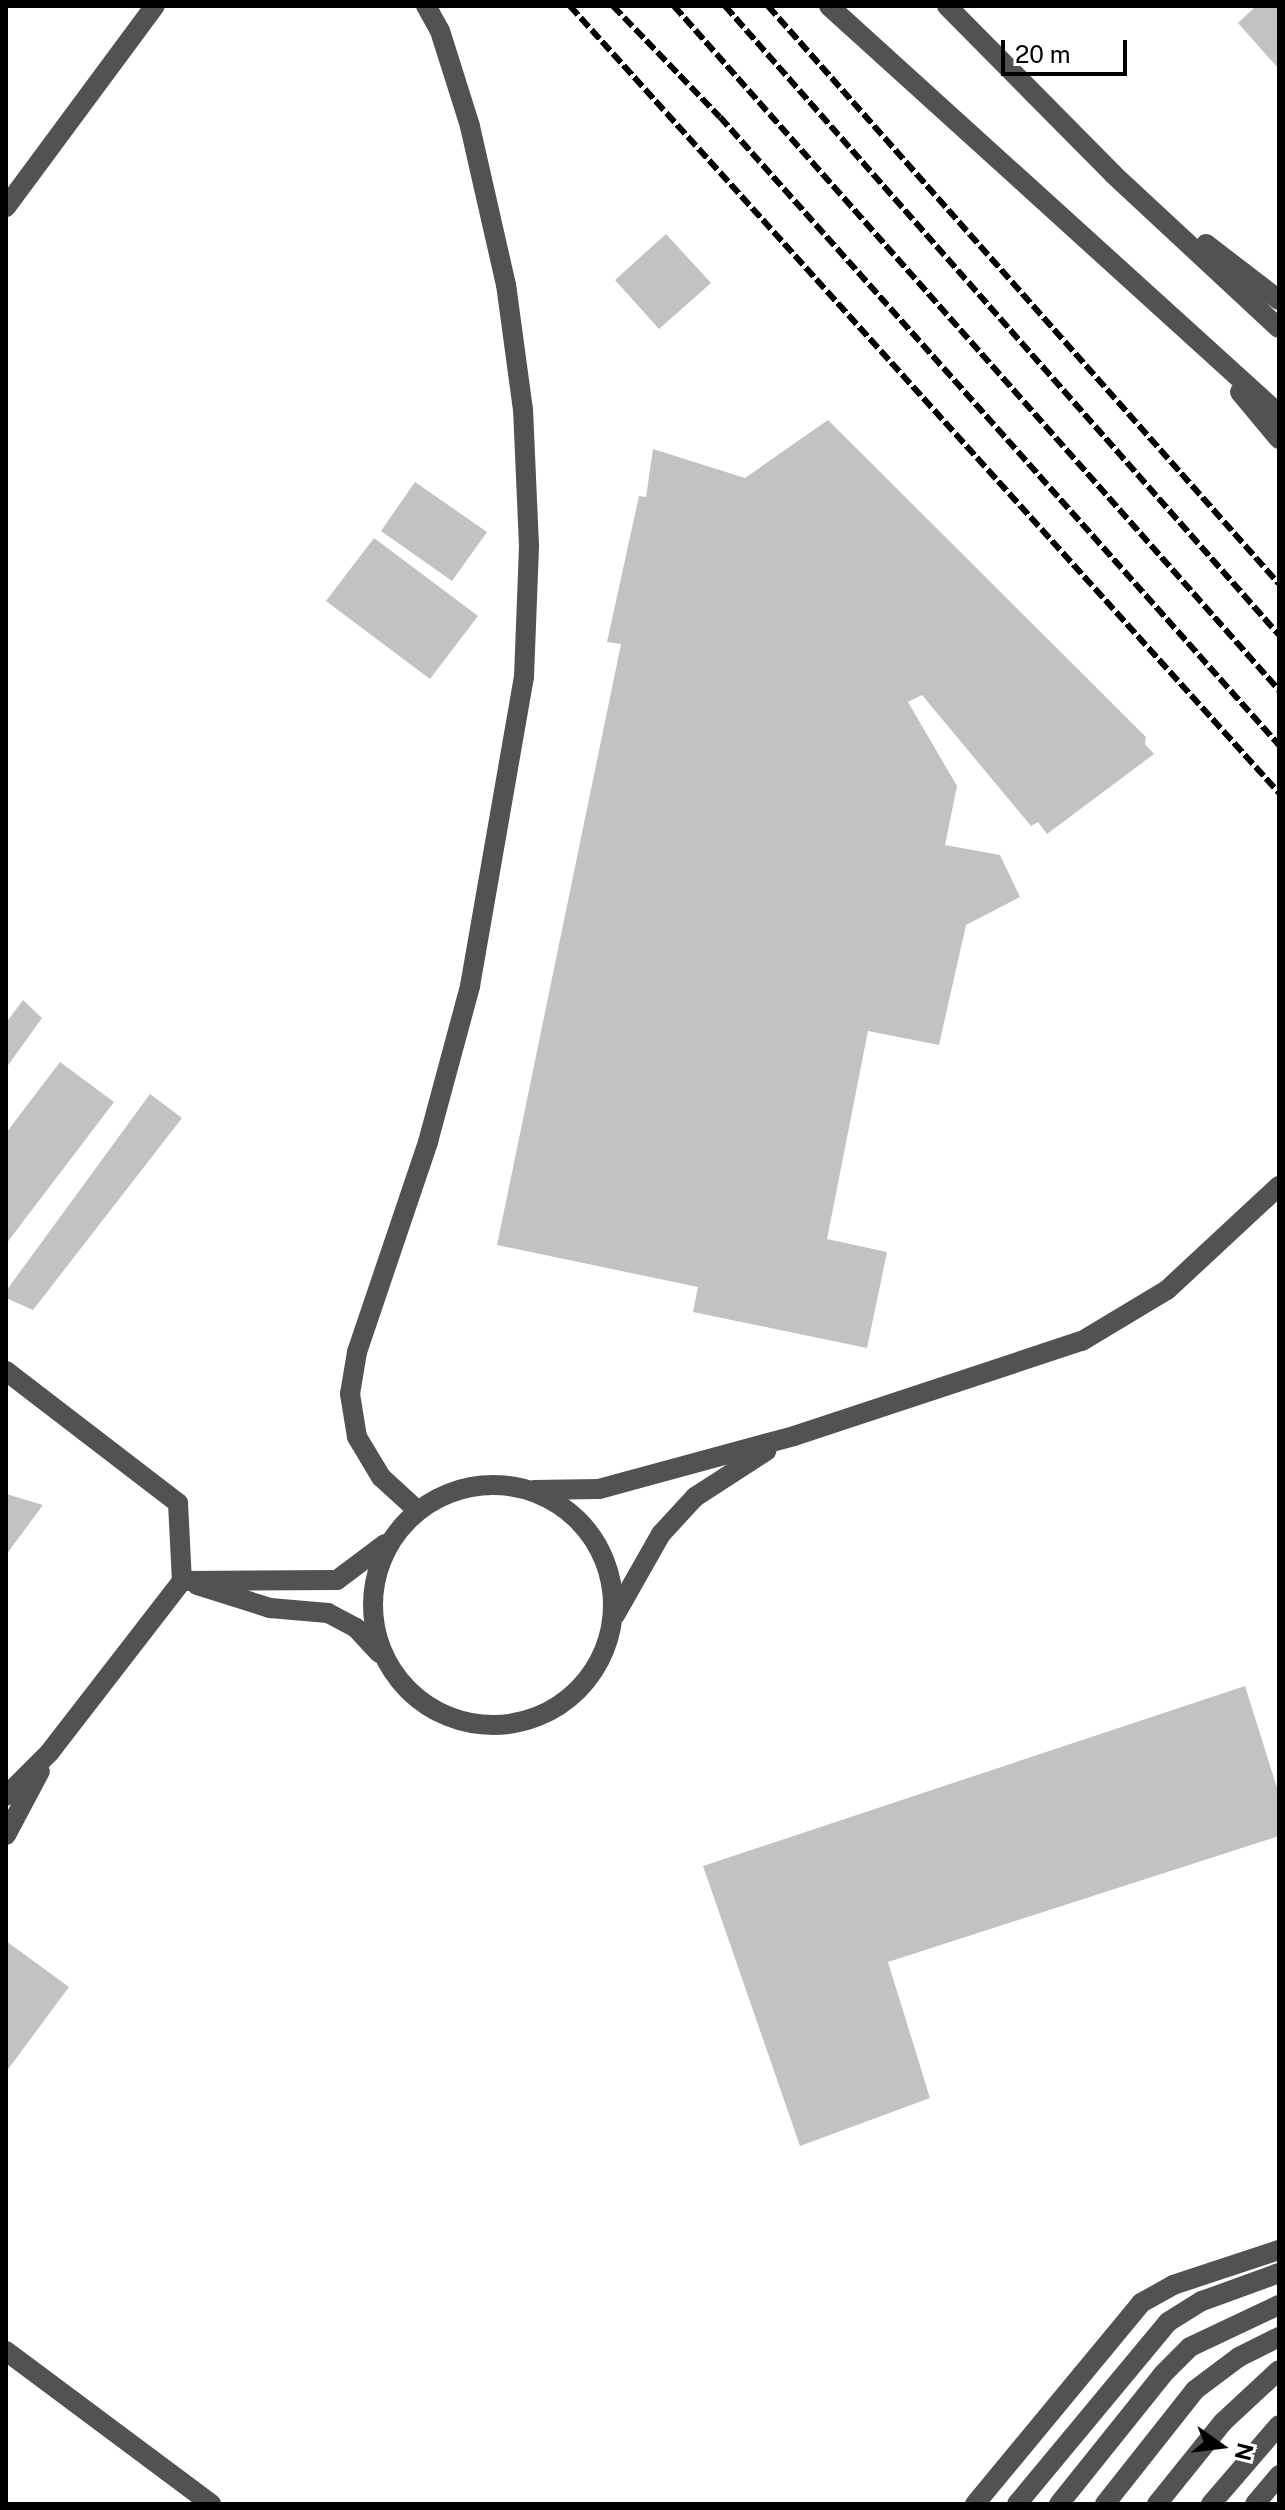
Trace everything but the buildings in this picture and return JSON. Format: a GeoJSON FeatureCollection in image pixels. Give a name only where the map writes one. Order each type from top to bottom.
{"type":"FeatureCollection","features":[{"type":"Feature","properties":{"kind":"street"},"geometry":{"type":"LineString","coordinates":[[6,207],[155,6]]}},
{"type":"Feature","properties":{"kind":"street"},"geometry":{"type":"LineString","coordinates":[[417,1510],[381,1477],[357,1437],[350,1394],[357,1352],[428,1142],[470,986],[524,677],[529,546],[523,410],[506,285],[470,126],[440,31],[426,6]]}},
{"type":"Feature","properties":{"kind":"street"},"geometry":{"type":"LineString","coordinates":[[829,6],[1279,414]]}},
{"type":"Feature","properties":{"kind":"street"},"geometry":{"type":"LineString","coordinates":[[947,6],[1113,174],[1279,328]]}},
{"type":"Feature","properties":{"kind":"street"},"geometry":{"type":"LineString","coordinates":[[1113,174],[1279,300]]}},
{"type":"Feature","properties":{"kind":"street"},"geometry":{"type":"LineString","coordinates":[[1183,324],[1279,439]]}},
{"type":"Feature","properties":{"kind":"street"},"geometry":{"type":"LineString","coordinates":[[182,1581],[337,1580],[390,1540],[417,1510],[453,1490],[494,1483],[534,1490],[599,1489],[794,1436],[1082,1341],[1167,1290],[1279,1186]]}},
{"type":"Feature","properties":{"kind":"street"},"geometry":{"type":"LineString","coordinates":[[6,1371],[178,1503],[182,1581],[50,1752],[6,1796]]}},
{"type":"Feature","properties":{"kind":"street"},"geometry":{"type":"LineString","coordinates":[[182,1581],[270,1608],[328,1613],[356,1628],[382,1655],[404,1688],[434,1712],[471,1725],[510,1725],[547,1713],[579,1690],[602,1658],[612,1620],[661,1534],[695,1497],[794,1436]]}},
{"type":"Feature","properties":{"kind":"street"},"geometry":{"type":"LineString","coordinates":[[534,1490],[569,1510],[596,1541],[611,1580],[612,1620]]}},
{"type":"Feature","properties":{"kind":"street"},"geometry":{"type":"LineString","coordinates":[[382,1655],[372,1618],[374,1591],[390,1540]]}},
{"type":"Feature","properties":{"kind":"street"},"geometry":{"type":"LineString","coordinates":[[6,1835],[50,1752]]}},
{"type":"Feature","properties":{"kind":"street"},"geometry":{"type":"LineString","coordinates":[[975,2504],[1141,2303],[1173,2285],[1279,2250]]}},
{"type":"Feature","properties":{"kind":"street"},"geometry":{"type":"LineString","coordinates":[[1017,2504],[1168,2322],[1202,2301],[1279,2273]]}},
{"type":"Feature","properties":{"kind":"street"},"geometry":{"type":"LineString","coordinates":[[1059,2504],[1163,2374],[1190,2347],[1279,2305]]}},
{"type":"Feature","properties":{"kind":"street"},"geometry":{"type":"LineString","coordinates":[[1105,2504],[1195,2390],[1239,2357],[1279,2337]]}},
{"type":"Feature","properties":{"kind":"street"},"geometry":{"type":"LineString","coordinates":[[6,2351],[186,2497],[211,2504]]}},
{"type":"Feature","properties":{"kind":"street"},"geometry":{"type":"LineString","coordinates":[[1157,2504],[1223,2422],[1279,2370]]}},
{"type":"Feature","properties":{"kind":"street"},"geometry":{"type":"LineString","coordinates":[[1211,2504],[1279,2425]]}},
{"type":"Feature","properties":{"kind":"street"},"geometry":{"type":"LineString","coordinates":[[1255,2504],[1279,2475]]}},
{"type":"Feature","properties":{"kind":"railway"},"geometry":{"type":"LineString","coordinates":[[570,6],[1279,793]]}},
{"type":"Feature","properties":{"kind":"railway"},"geometry":{"type":"LineString","coordinates":[[613,6],[720,117],[1279,745]]}},
{"type":"Feature","properties":{"kind":"railway"},"geometry":{"type":"LineString","coordinates":[[674,6],[1279,690]]}},
{"type":"Feature","properties":{"kind":"railway"},"geometry":{"type":"LineString","coordinates":[[725,6],[1279,635]]}},
{"type":"Feature","properties":{"kind":"railway"},"geometry":{"type":"LineString","coordinates":[[768,6],[1279,584]]}}]}
